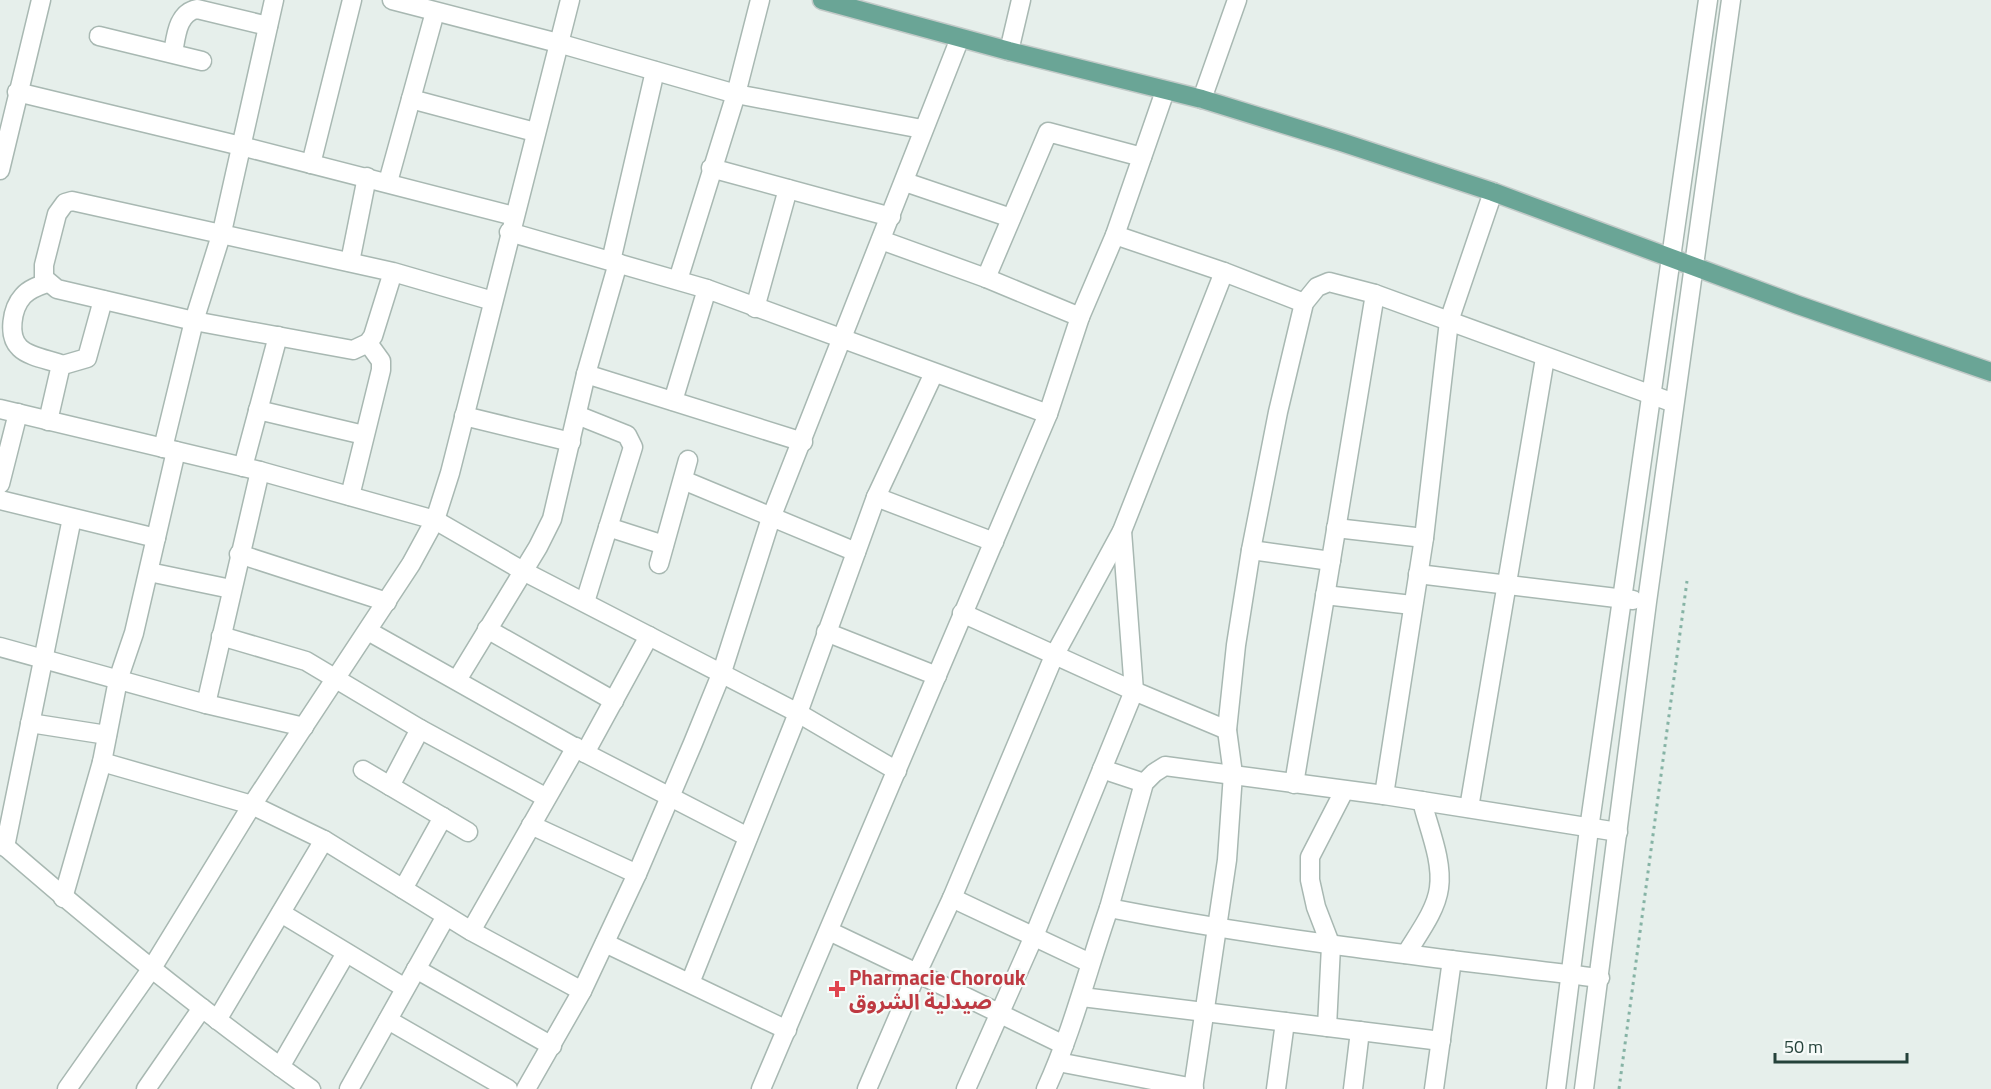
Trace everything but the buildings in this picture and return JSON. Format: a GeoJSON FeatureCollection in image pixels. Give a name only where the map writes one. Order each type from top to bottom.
{"type":"FeatureCollection","features":[{"type":"Feature","properties":{"kind":"main road"},"geometry":{"type":"LineString","coordinates":[[822,0],[1009,51],[1202,99],[1493,192],[1991,372]]}},
{"type":"Feature","properties":{"kind":"street"},"geometry":{"type":"LineString","coordinates":[[0,170],[6,111],[17,92],[41,0]]}},
{"type":"Feature","properties":{"kind":"street"},"geometry":{"type":"LineString","coordinates":[[63,898],[102,762],[118,680],[134,633],[149,572],[169,449],[194,321],[222,232],[274,0]]}},
{"type":"Feature","properties":{"kind":"street"},"geometry":{"type":"LineString","coordinates":[[311,164],[352,0]]}},
{"type":"Feature","properties":{"kind":"street"},"geometry":{"type":"LineString","coordinates":[[392,0],[558,43],[736,94],[922,129]]}},
{"type":"Feature","properties":{"kind":"street"},"geometry":{"type":"LineString","coordinates":[[67,1089],[152,968],[252,805],[387,602],[435,520],[464,416],[570,0]]}},
{"type":"Feature","properties":{"kind":"street"},"geometry":{"type":"LineString","coordinates":[[678,280],[711,168],[736,94],[760,0]]}},
{"type":"Feature","properties":{"kind":"street"},"geometry":{"type":"LineString","coordinates":[[1009,51],[1021,0]]}},
{"type":"Feature","properties":{"kind":"street"},"geometry":{"type":"LineString","coordinates":[[1202,99],[1237,0]]}},
{"type":"Feature","properties":{"kind":"street"},"geometry":{"type":"LineString","coordinates":[[1556,1089],[1589,828],[1653,396],[1670,257],[1707,0]]}},
{"type":"Feature","properties":{"kind":"street"},"geometry":{"type":"LineString","coordinates":[[1584,1089],[1647,602],[1674,403],[1696,267],[1731,0]]}},
{"type":"Feature","properties":{"kind":"street"},"geometry":{"type":"LineString","coordinates":[[173,53],[181,20],[191,10],[197,9],[268,26]]}},
{"type":"Feature","properties":{"kind":"street"},"geometry":{"type":"LineString","coordinates":[[388,182],[435,12]]}},
{"type":"Feature","properties":{"kind":"street"},"geometry":{"type":"LineString","coordinates":[[99,36],[202,61]]}},
{"type":"Feature","properties":{"kind":"street"},"geometry":{"type":"LineString","coordinates":[[526,1089],[582,991],[637,874],[722,672],[771,518],[905,182],[922,129],[960,38]]}},
{"type":"Feature","properties":{"kind":"street"},"geometry":{"type":"LineString","coordinates":[[457,680],[552,519],[614,262],[655,71]]}},
{"type":"Feature","properties":{"kind":"street"},"geometry":{"type":"LineString","coordinates":[[761,1089],[1048,414],[1080,317],[1115,235],[1164,91]]}},
{"type":"Feature","properties":{"kind":"street"},"geometry":{"type":"LineString","coordinates":[[17,92],[388,182],[614,262],[707,289],[755,309],[1048,414]]}},
{"type":"Feature","properties":{"kind":"street"},"geometry":{"type":"LineString","coordinates":[[411,99],[535,132]]}},
{"type":"Feature","properties":{"kind":"street"},"geometry":{"type":"LineString","coordinates":[[986,278],[1048,132],[1142,157]]}},
{"type":"Feature","properties":{"kind":"street"},"geometry":{"type":"LineString","coordinates":[[711,168],[891,217]]}},
{"type":"Feature","properties":{"kind":"street"},"geometry":{"type":"LineString","coordinates":[[350,262],[367,177]]}},
{"type":"Feature","properties":{"kind":"street"},"geometry":{"type":"LineString","coordinates":[[905,182],[1011,218]]}},
{"type":"Feature","properties":{"kind":"street"},"geometry":{"type":"LineString","coordinates":[[755,309],[788,189]]}},
{"type":"Feature","properties":{"kind":"street"},"geometry":{"type":"LineString","coordinates":[[1384,795],[1424,538],[1449,321],[1493,192]]}},
{"type":"Feature","properties":{"kind":"street"},"geometry":{"type":"LineString","coordinates":[[393,272],[368,343],[353,350],[194,321],[57,289],[47,283],[44,278],[44,265],[57,214],[65,203],[72,201],[222,232],[393,272],[493,301]]}},
{"type":"Feature","properties":{"kind":"street"},"geometry":{"type":"LineString","coordinates":[[1115,235],[1224,272],[1304,303]]}},
{"type":"Feature","properties":{"kind":"street"},"geometry":{"type":"LineString","coordinates":[[881,240],[986,278],[1080,317]]}},
{"type":"Feature","properties":{"kind":"street"},"geometry":{"type":"LineString","coordinates":[[867,1089],[916,973],[952,898],[1054,656],[1122,531],[1224,272]]}},
{"type":"Feature","properties":{"kind":"street"},"geometry":{"type":"LineString","coordinates":[[829,931],[1000,1015],[1061,1054],[1193,1088],[1219,929],[1233,774],[1227,730],[1236,645],[1251,550],[1278,412],[1304,303],[1317,287],[1329,282],[1375,294],[1545,358],[1674,403]]}},
{"type":"Feature","properties":{"kind":"street"},"geometry":{"type":"LineString","coordinates":[[47,283],[24,294],[19,300],[11,329],[15,342],[21,350],[63,365],[87,358],[103,300]]}},
{"type":"Feature","properties":{"kind":"street"},"geometry":{"type":"LineString","coordinates":[[673,401],[707,289]]}},
{"type":"Feature","properties":{"kind":"street"},"geometry":{"type":"LineString","coordinates":[[1294,784],[1375,294]]}},
{"type":"Feature","properties":{"kind":"street"},"geometry":{"type":"LineString","coordinates":[[206,704],[239,554],[258,410],[278,336]]}},
{"type":"Feature","properties":{"kind":"street"},"geometry":{"type":"LineString","coordinates":[[350,496],[381,370],[381,361],[368,343]]}},
{"type":"Feature","properties":{"kind":"street"},"geometry":{"type":"LineString","coordinates":[[1469,808],[1545,358]]}},
{"type":"Feature","properties":{"kind":"street"},"geometry":{"type":"LineString","coordinates":[[48,421],[63,365]]}},
{"type":"Feature","properties":{"kind":"street"},"geometry":{"type":"LineString","coordinates":[[690,983],[798,713],[876,497],[934,373]]}},
{"type":"Feature","properties":{"kind":"street"},"geometry":{"type":"LineString","coordinates":[[586,374],[803,441]]}},
{"type":"Feature","properties":{"kind":"street"},"geometry":{"type":"LineString","coordinates":[[258,410],[364,435]]}},
{"type":"Feature","properties":{"kind":"street"},"geometry":{"type":"LineString","coordinates":[[0,484],[9,411],[252,469],[435,520],[523,571],[798,713],[897,771]]}},
{"type":"Feature","properties":{"kind":"street"},"geometry":{"type":"LineString","coordinates":[[577,415],[627,435],[633,450],[585,602]]}},
{"type":"Feature","properties":{"kind":"street"},"geometry":{"type":"LineString","coordinates":[[464,416],[571,442]]}},
{"type":"Feature","properties":{"kind":"street"},"geometry":{"type":"LineString","coordinates":[[658,564],[688,460]]}},
{"type":"Feature","properties":{"kind":"street"},"geometry":{"type":"LineString","coordinates":[[682,480],[856,552]]}},
{"type":"Feature","properties":{"kind":"street"},"geometry":{"type":"LineString","coordinates":[[876,497],[994,542]]}},
{"type":"Feature","properties":{"kind":"street"},"geometry":{"type":"LineString","coordinates":[[0,500],[156,538]]}},
{"type":"Feature","properties":{"kind":"street"},"geometry":{"type":"LineString","coordinates":[[72,518],[30,723],[2,844],[63,898],[217,1020],[311,1089]]}},
{"type":"Feature","properties":{"kind":"street"},"geometry":{"type":"LineString","coordinates":[[608,527],[664,544]]}},
{"type":"Feature","properties":{"kind":"street"},"geometry":{"type":"LineString","coordinates":[[1336,528],[1424,538]]}},
{"type":"Feature","properties":{"kind":"street"},"geometry":{"type":"LineString","coordinates":[[966,1089],[1034,936],[1134,691],[1122,531]]}},
{"type":"Feature","properties":{"kind":"street"},"geometry":{"type":"LineString","coordinates":[[1251,550],[1331,561]]}},
{"type":"Feature","properties":{"kind":"street"},"geometry":{"type":"LineString","coordinates":[[239,554],[387,602]]}},
{"type":"Feature","properties":{"kind":"street"},"geometry":{"type":"LineString","coordinates":[[149,572],[231,589]]}},
{"type":"Feature","properties":{"kind":"street"},"geometry":{"type":"LineString","coordinates":[[1418,574],[1647,602]]}},
{"type":"Feature","properties":{"kind":"street"},"geometry":{"type":"LineString","coordinates":[[1325,595],[1412,605]]}},
{"type":"Feature","properties":{"kind":"street"},"geometry":{"type":"LineString","coordinates":[[962,613],[1054,656],[1227,730]]}},
{"type":"Feature","properties":{"kind":"street"},"geometry":{"type":"LineString","coordinates":[[487,629],[614,701]]}},
{"type":"Feature","properties":{"kind":"street"},"geometry":{"type":"LineString","coordinates":[[368,631],[580,750],[748,837]]}},
{"type":"Feature","properties":{"kind":"street"},"geometry":{"type":"LineString","coordinates":[[826,632],[937,676]]}},
{"type":"Feature","properties":{"kind":"street"},"geometry":{"type":"LineString","coordinates":[[221,636],[306,661],[420,729],[545,797]]}},
{"type":"Feature","properties":{"kind":"street"},"geometry":{"type":"LineString","coordinates":[[471,931],[545,797],[614,701],[649,636]]}},
{"type":"Feature","properties":{"kind":"street"},"geometry":{"type":"LineString","coordinates":[[0,647],[206,704],[304,727]]}},
{"type":"Feature","properties":{"kind":"street"},"geometry":{"type":"LineString","coordinates":[[30,723],[107,735]]}},
{"type":"Feature","properties":{"kind":"street"},"geometry":{"type":"LineString","coordinates":[[390,786],[420,729]]}},
{"type":"Feature","properties":{"kind":"street"},"geometry":{"type":"LineString","coordinates":[[102,762],[252,805],[324,840],[471,931],[582,991]]}},
{"type":"Feature","properties":{"kind":"street"},"geometry":{"type":"LineString","coordinates":[[1046,1089],[1082,997],[1144,783],[1154,773],[1169,766],[1384,795],[1618,832]]}},
{"type":"Feature","properties":{"kind":"street"},"geometry":{"type":"LineString","coordinates":[[1102,769],[1144,783]]}},
{"type":"Feature","properties":{"kind":"street"},"geometry":{"type":"LineString","coordinates":[[363,770],[468,832]]}},
{"type":"Feature","properties":{"kind":"street"},"geometry":{"type":"LineString","coordinates":[[1327,1027],[1331,946],[1316,907],[1310,880],[1311,857],[1344,791]]}},
{"type":"Feature","properties":{"kind":"street"},"geometry":{"type":"LineString","coordinates":[[1406,954],[1434,907],[1440,887],[1438,866],[1422,801]]}},
{"type":"Feature","properties":{"kind":"street"},"geometry":{"type":"LineString","coordinates":[[403,889],[442,817]]}},
{"type":"Feature","properties":{"kind":"street"},"geometry":{"type":"LineString","coordinates":[[531,825],[637,874]]}},
{"type":"Feature","properties":{"kind":"street"},"geometry":{"type":"LineString","coordinates":[[217,1020],[324,840]]}},
{"type":"Feature","properties":{"kind":"street"},"geometry":{"type":"LineString","coordinates":[[952,898],[1090,963]]}},
{"type":"Feature","properties":{"kind":"street"},"geometry":{"type":"LineString","coordinates":[[1109,908],[1219,929],[1331,946],[1600,978]]}},
{"type":"Feature","properties":{"kind":"street"},"geometry":{"type":"LineString","coordinates":[[280,913],[405,988]]}},
{"type":"Feature","properties":{"kind":"street"},"geometry":{"type":"LineString","coordinates":[[349,1089],[446,916]]}},
{"type":"Feature","properties":{"kind":"street"},"geometry":{"type":"LineString","coordinates":[[604,943],[787,1030]]}},
{"type":"Feature","properties":{"kind":"street"},"geometry":{"type":"LineString","coordinates":[[280,1066],[346,953]]}},
{"type":"Feature","properties":{"kind":"street"},"geometry":{"type":"LineString","coordinates":[[1434,1089],[1452,960]]}},
{"type":"Feature","properties":{"kind":"street"},"geometry":{"type":"LineString","coordinates":[[416,969],[552,1046]]}},
{"type":"Feature","properties":{"kind":"street"},"geometry":{"type":"LineString","coordinates":[[1082,997],[1204,1014],[1441,1041]]}},
{"type":"Feature","properties":{"kind":"street"},"geometry":{"type":"LineString","coordinates":[[146,1089],[202,1008]]}},
{"type":"Feature","properties":{"kind":"street"},"geometry":{"type":"LineString","coordinates":[[388,1020],[508,1089]]}},
{"type":"Feature","properties":{"kind":"street"},"geometry":{"type":"LineString","coordinates":[[1276,1089],[1285,1022]]}},
{"type":"Feature","properties":{"kind":"street"},"geometry":{"type":"LineString","coordinates":[[1353,1089],[1360,1031]]}},
{"type":"Feature","properties":{"kind":"path"},"geometry":{"type":"LineString","coordinates":[[1620,1089],[1687,581]]}},
{"type":"Feature","properties":{"kind":"place","name":"Pharmacie Chorouk صيدلية الشروق"},"geometry":{"type":"Point","coordinates":[837,989]}}]}
